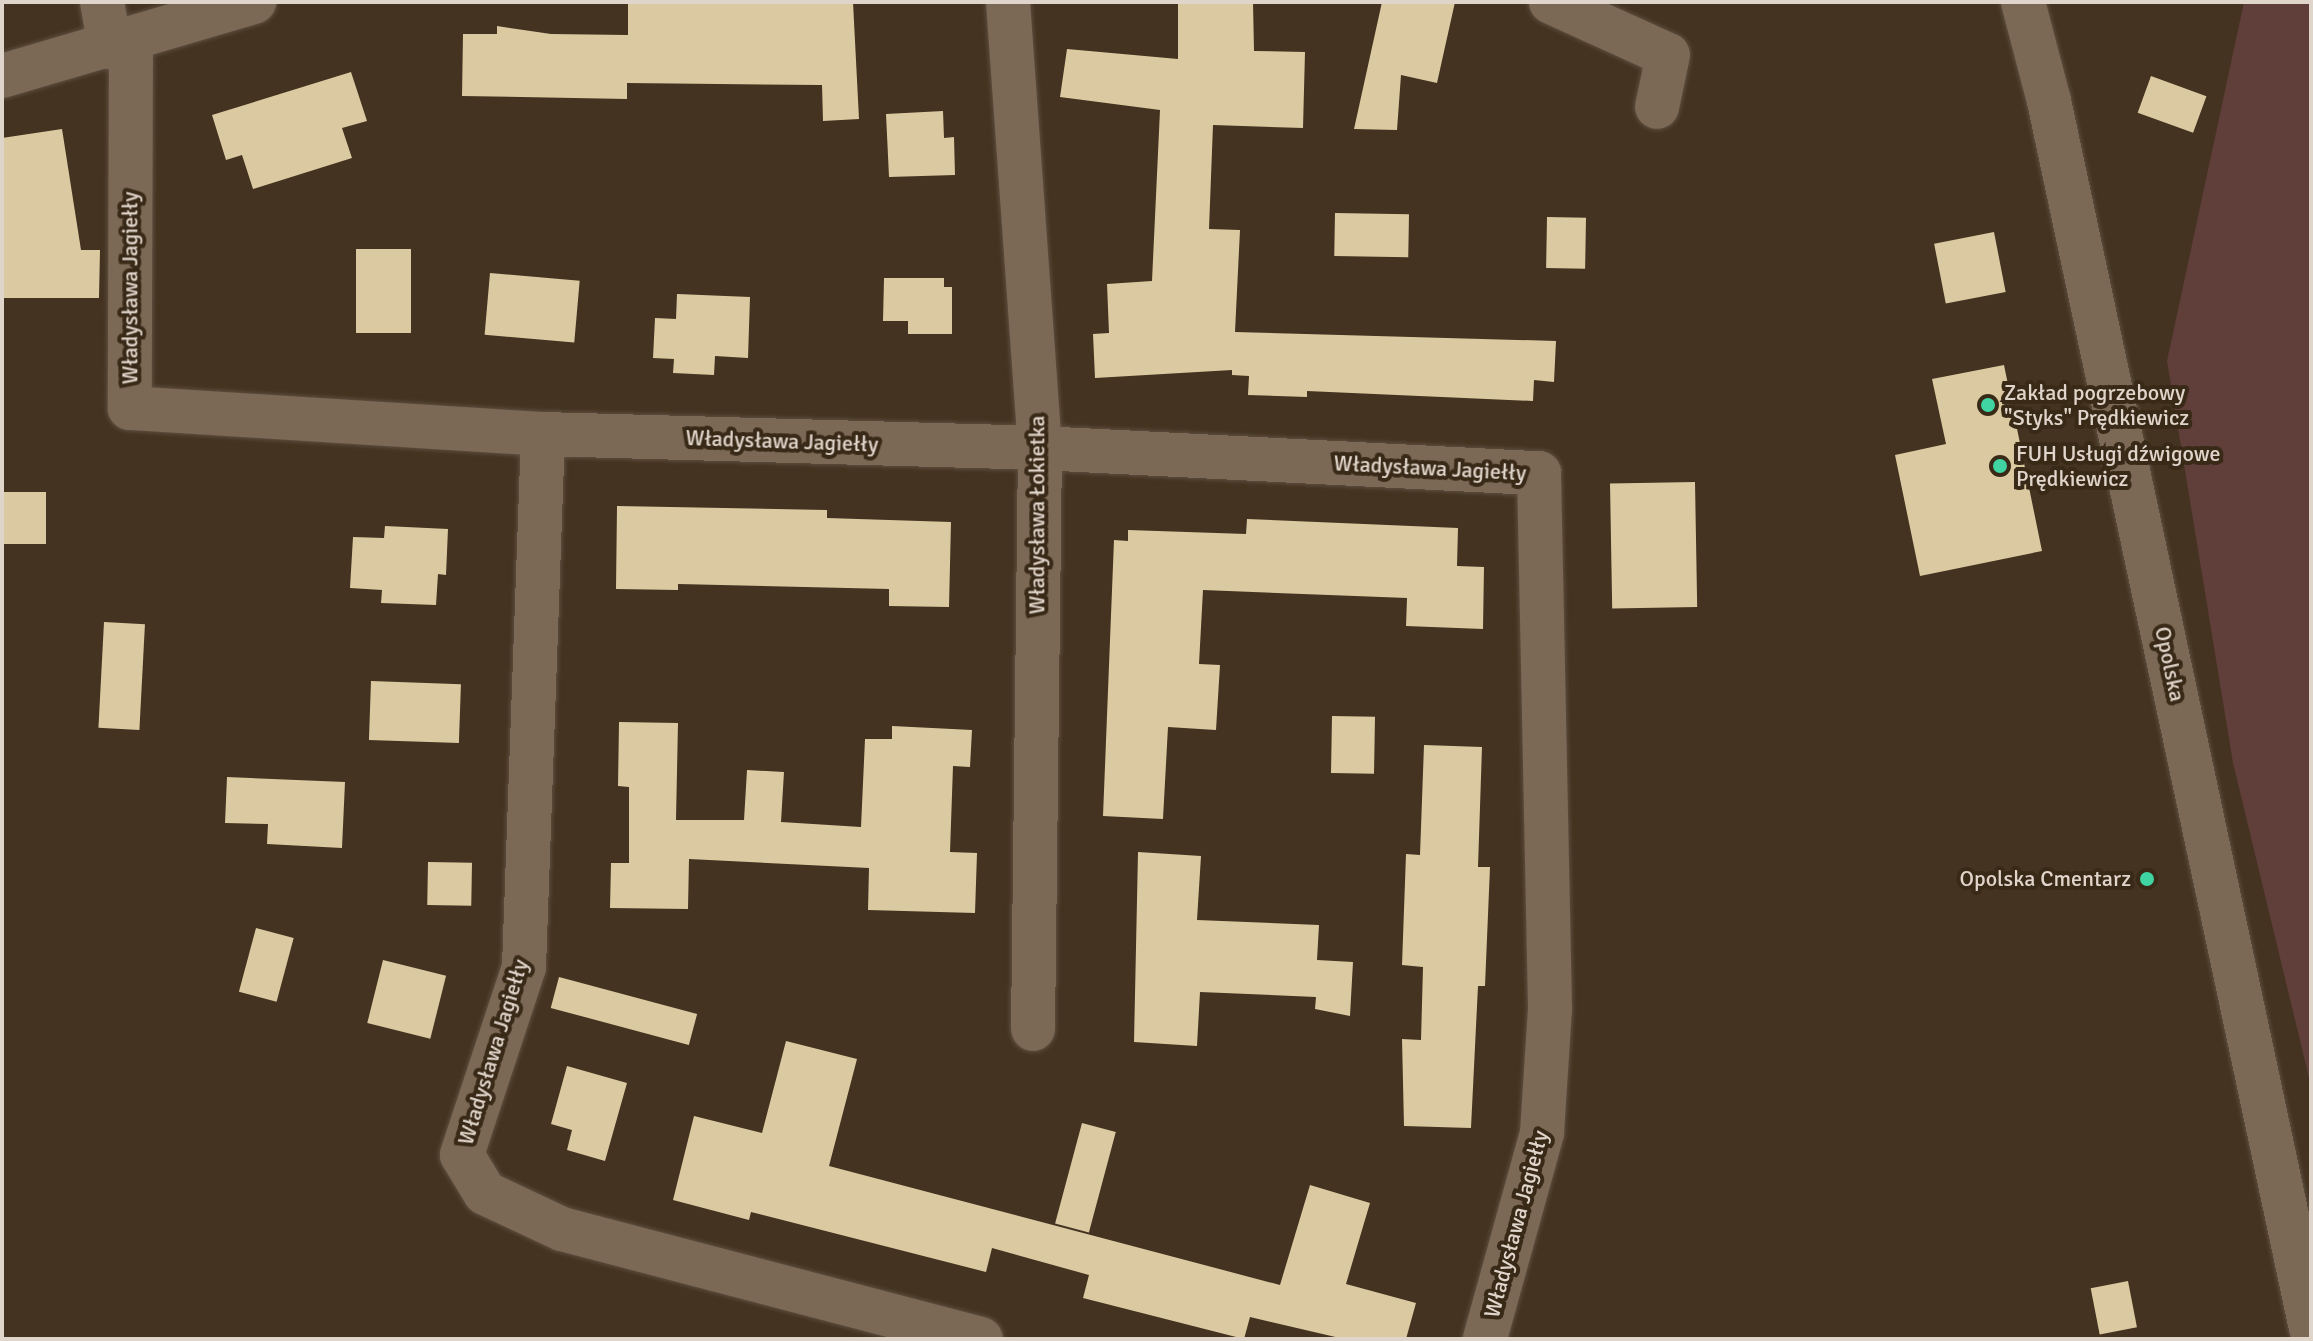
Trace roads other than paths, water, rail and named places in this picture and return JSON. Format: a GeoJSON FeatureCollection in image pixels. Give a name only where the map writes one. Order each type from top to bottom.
{"type":"FeatureCollection","features":[{"type":"Feature","properties":{"kind":"street"},"geometry":{"type":"LineString","coordinates":[[102,2],[120,44]]}},
{"type":"Feature","properties":{"kind":"street"},"geometry":{"type":"LineString","coordinates":[[2,76],[120,44],[254,2]]}},
{"type":"Feature","properties":{"kind":"street","name":"Władysława Łokietka"},"geometry":{"type":"LineString","coordinates":[[1008,2],[1040,448],[1033,1029]]}},
{"type":"Feature","properties":{"kind":"street"},"geometry":{"type":"LineString","coordinates":[[1551,2],[1668,55],[1657,107]]}},
{"type":"Feature","properties":{"kind":"street","name":"Opolska"},"geometry":{"type":"LineString","coordinates":[[2023,2],[2056,131],[2311,1328]]}},
{"type":"Feature","properties":{"kind":"street","name":"Władysława Jagiełły"},"geometry":{"type":"LineString","coordinates":[[120,44],[130,408],[543,434],[1040,448],[1539,473],[1550,1009],[1543,1118],[1504,1283],[1485,1339]]}},
{"type":"Feature","properties":{"kind":"street","name":"Władysława Jagiełły"},"geometry":{"type":"LineString","coordinates":[[543,434],[524,967],[462,1155],[485,1193],[562,1229],[981,1339]]}},
{"type":"Feature","properties":{"kind":"place","name":"Zakład pogrzebowy \"Styks\" Prędkiewicz"},"geometry":{"type":"Point","coordinates":[1988,405]}},
{"type":"Feature","properties":{"kind":"place","name":"FUH Usługi dźwigowe Prędkiewicz"},"geometry":{"type":"Point","coordinates":[2000,466]}},
{"type":"Feature","properties":{"kind":"place","name":"Opolska Cmentarz"},"geometry":{"type":"Point","coordinates":[2147,879]}}]}
